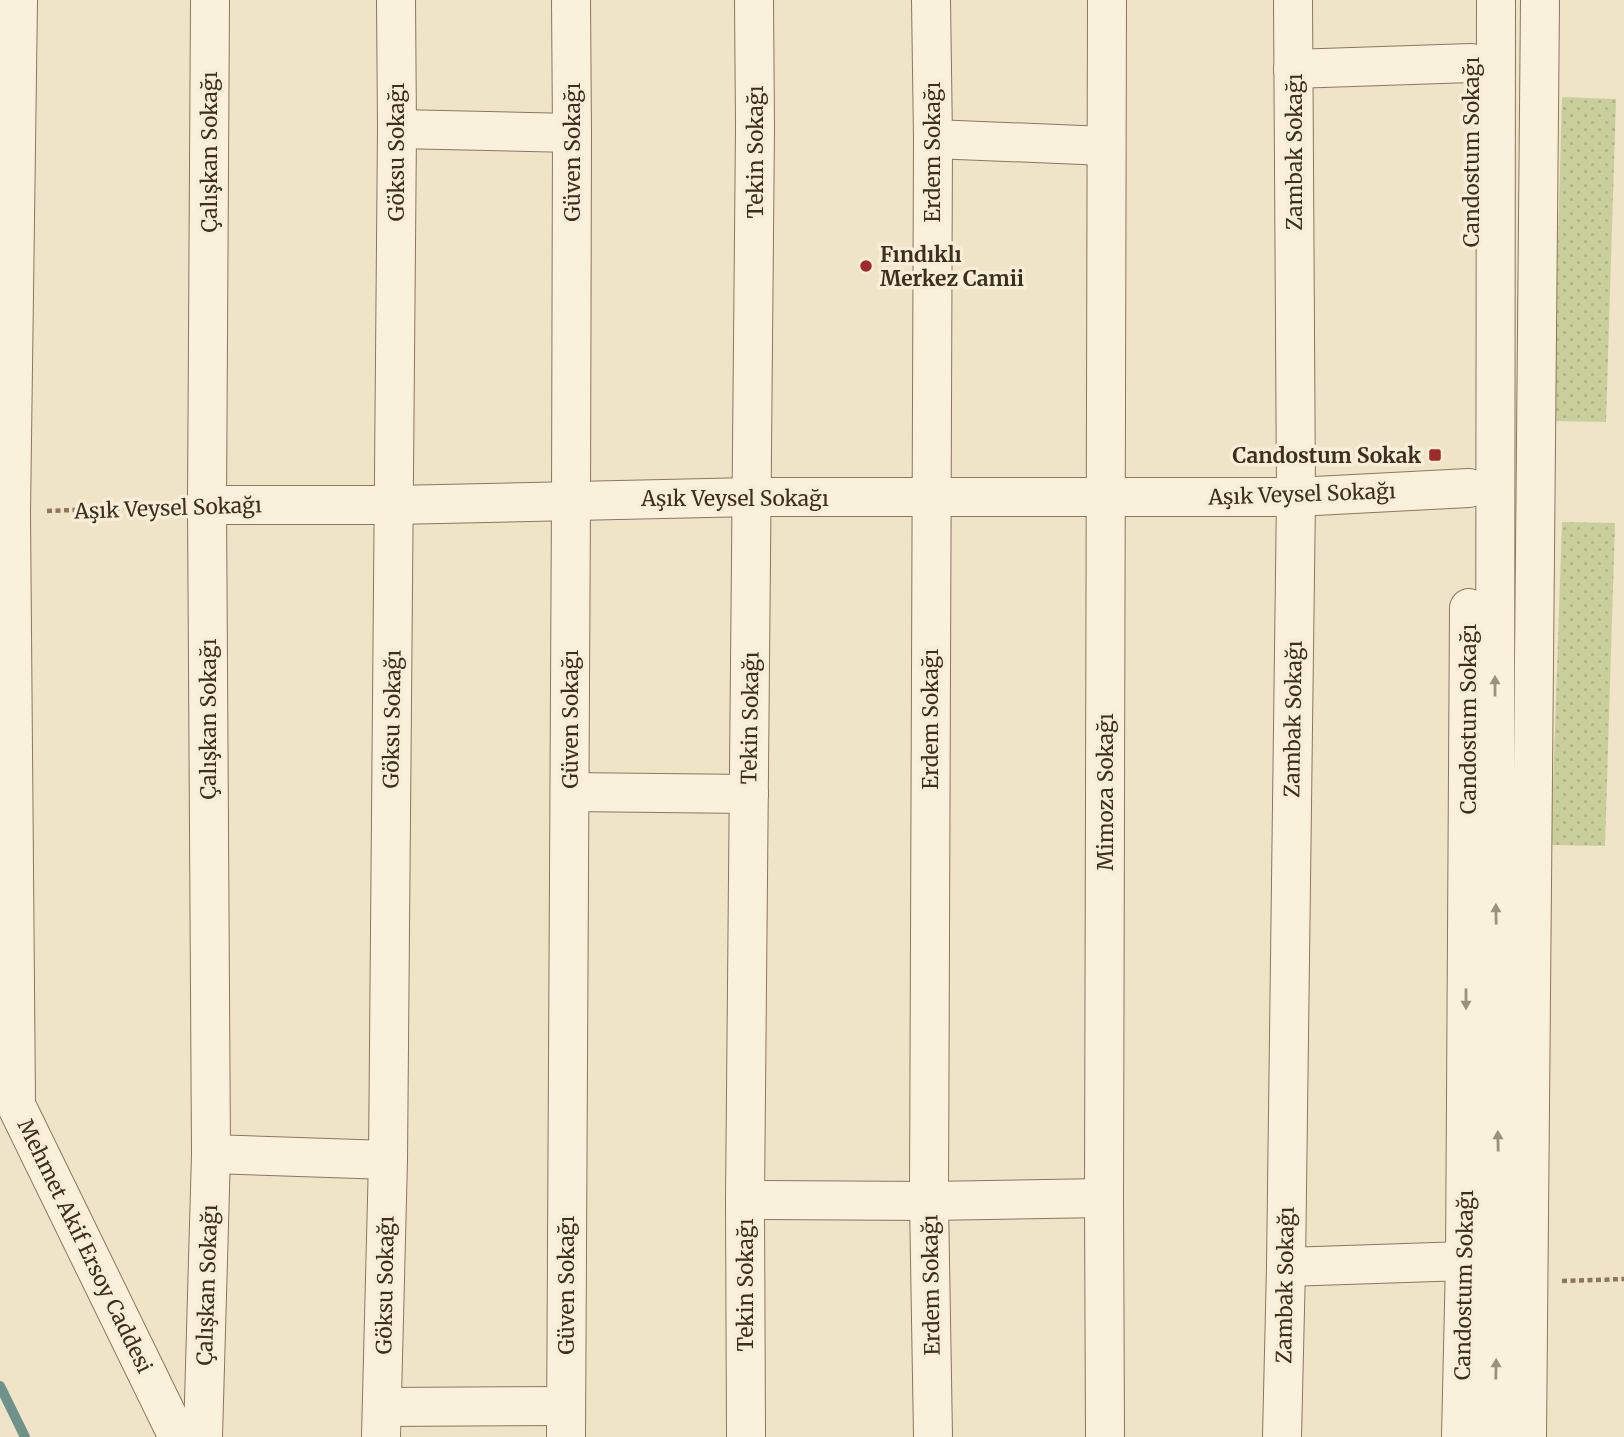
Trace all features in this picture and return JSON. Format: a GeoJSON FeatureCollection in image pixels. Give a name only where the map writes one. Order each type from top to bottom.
{"type":"FeatureCollection","features":[{"type":"Feature","properties":{"kind":"street","name":"Mehmet Akif Ersoy Caddesi"},"geometry":{"type":"LineString","coordinates":[[18,0],[8,148],[6,513],[16,1105],[178,1437]]}},
{"type":"Feature","properties":{"kind":"street","name":"Çalışkan Sokağı"},"geometry":{"type":"LineString","coordinates":[[203,1437],[211,1154],[207,505],[210,0]]}},
{"type":"Feature","properties":{"kind":"street","name":"Göksu Sokağı"},"geometry":{"type":"LineString","coordinates":[[382,1422],[388,1160],[396,0]]}},
{"type":"Feature","properties":{"kind":"street","name":"Güven Sokağı"},"geometry":{"type":"LineString","coordinates":[[566,1422],[571,0]]}},
{"type":"Feature","properties":{"kind":"street","name":"Tekin Sokağı"},"geometry":{"type":"LineString","coordinates":[[746,1437],[745,1200],[754,0]]}},
{"type":"Feature","properties":{"kind":"street","name":"Erdem Sokağı"},"geometry":{"type":"LineString","coordinates":[[931,0],[933,139],[929,1201],[933,1437]]}},
{"type":"Feature","properties":{"kind":"street","name":"Mimoza Sokağı"},"geometry":{"type":"LineString","coordinates":[[1105,1437],[1107,0]]}},
{"type":"Feature","properties":{"kind":"street","name":"Zambak Sokağı"},"geometry":{"type":"LineString","coordinates":[[1282,1437],[1296,497],[1293,0]]}},
{"type":"Feature","properties":{"kind":"street","name":"Candostum Sokağı"},"geometry":{"type":"LineString","coordinates":[[1461,1437],[1465,1261],[1471,0]]}},
{"type":"Feature","properties":{"kind":"street"},"geometry":{"type":"LineString","coordinates":[[1494,1437],[1499,1235],[1495,812],[1496,0]]}},
{"type":"Feature","properties":{"kind":"street"},"geometry":{"type":"LineString","coordinates":[[1527,1437],[1540,0]]}},
{"type":"Feature","properties":{"kind":"street"},"geometry":{"type":"LineString","coordinates":[[1293,69],[1471,63]]}},
{"type":"Feature","properties":{"kind":"street"},"geometry":{"type":"LineString","coordinates":[[397,129],[572,133]]}},
{"type":"Feature","properties":{"kind":"street"},"geometry":{"type":"LineString","coordinates":[[933,139],[1105,146]]}},
{"type":"Feature","properties":{"kind":"street","name":"Aşık Veysel Sokağı"},"geometry":{"type":"LineString","coordinates":[[207,505],[394,505],[752,497],[1296,497],[1469,488]]}},
{"type":"Feature","properties":{"kind":"street"},"geometry":{"type":"LineString","coordinates":[[570,792],[749,794]]}},
{"type":"Feature","properties":{"kind":"street"},"geometry":{"type":"LineString","coordinates":[[211,1154],[388,1160]]}},
{"type":"Feature","properties":{"kind":"street"},"geometry":{"type":"LineString","coordinates":[[745,1200],[1104,1198]]}},
{"type":"Feature","properties":{"kind":"street"},"geometry":{"type":"LineString","coordinates":[[1286,1268],[1465,1261]]}},
{"type":"Feature","properties":{"kind":"street"},"geometry":{"type":"LineString","coordinates":[[382,1422],[566,1422]]}},
{"type":"Feature","properties":{"kind":"path","name":"Aşık Veysel Sokağı"},"geometry":{"type":"LineString","coordinates":[[6,513],[207,505]]}},
{"type":"Feature","properties":{"kind":"path"},"geometry":{"type":"LineString","coordinates":[[1528,1282],[1624,1279]]}},
{"type":"Feature","properties":{"kind":"green space"},"geometry":{"type":"Polygon","coordinates":[[[1562,97],[1616,99],[1606,422],[1553,421],[1562,97]]]}},
{"type":"Feature","properties":{"kind":"green space"},"geometry":{"type":"Polygon","coordinates":[[[1562,522],[1615,523],[1605,846],[1551,845],[1562,522]]]}},
{"type":"Feature","properties":{"kind":"waterway"},"geometry":{"type":"LineString","coordinates":[[0,1386],[25,1437]]}},
{"type":"Feature","properties":{"kind":"place","name":"Fındıklı Merkez Camii"},"geometry":{"type":"Point","coordinates":[866,266]}},
{"type":"Feature","properties":{"kind":"place","name":"Candostum Sokak"},"geometry":{"type":"Point","coordinates":[1435,455]}}]}
